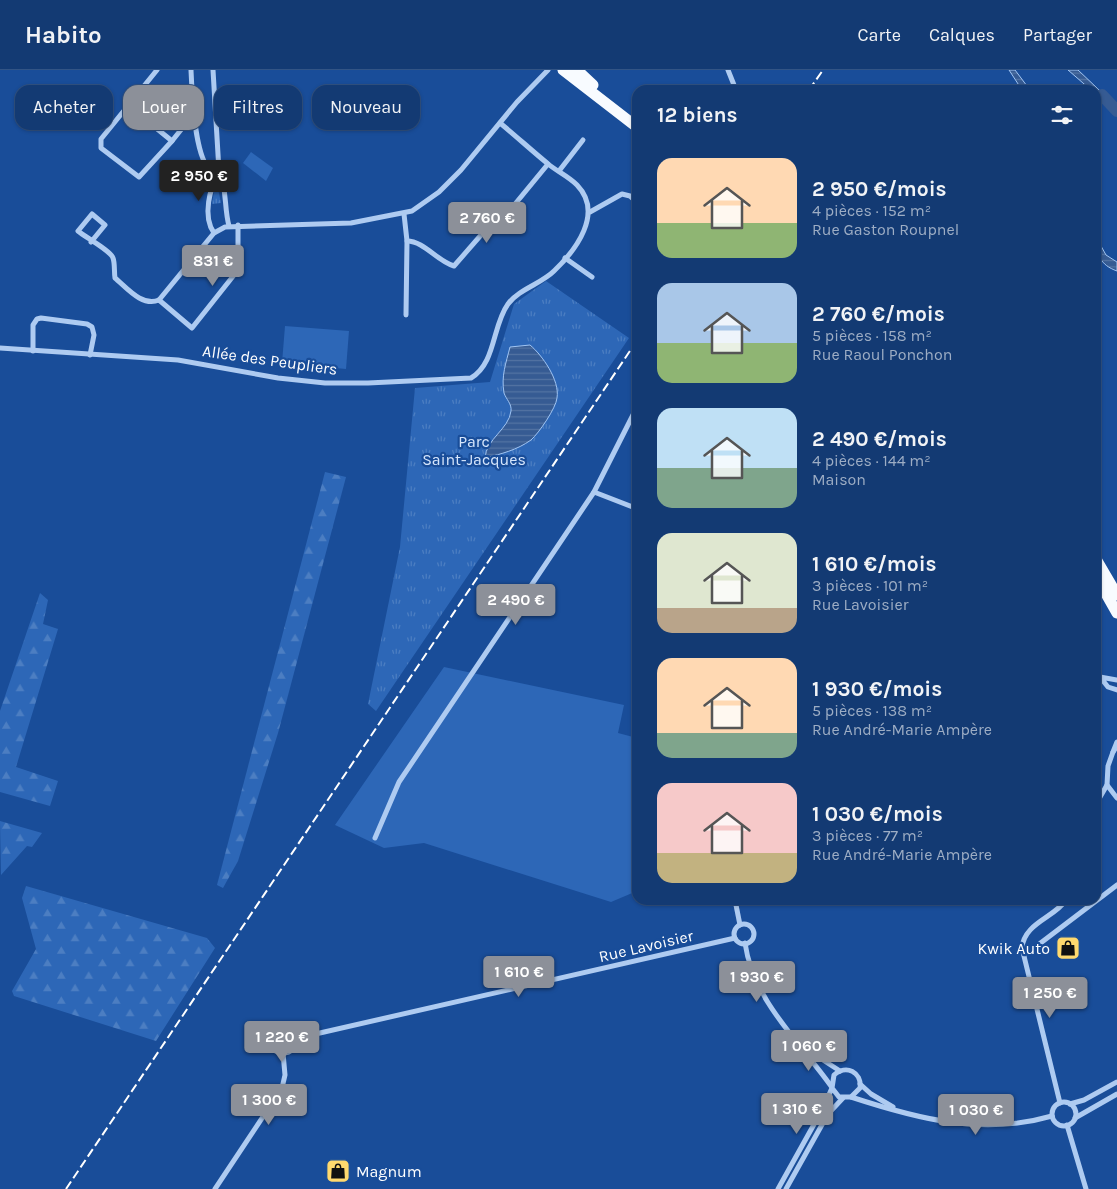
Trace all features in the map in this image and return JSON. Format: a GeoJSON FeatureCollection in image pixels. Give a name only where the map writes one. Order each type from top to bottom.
{"type":"FeatureCollection","features":[{"type":"Feature","properties":{"kind":"main road"},"geometry":{"type":"LineString","coordinates":[[556,70],[562,70],[632,123]]}},
{"type":"Feature","properties":{"kind":"main road"},"geometry":{"type":"LineString","coordinates":[[577,70],[632,115]]}},
{"type":"Feature","properties":{"kind":"main road"},"geometry":{"type":"LineString","coordinates":[[1101,568],[1117,595]]}},
{"type":"Feature","properties":{"kind":"main road"},"geometry":{"type":"LineString","coordinates":[[1101,585],[1117,613]]}},
{"type":"Feature","properties":{"kind":"street"},"geometry":{"type":"LineString","coordinates":[[146,85],[158,70]]}},
{"type":"Feature","properties":{"kind":"street"},"geometry":{"type":"LineString","coordinates":[[192,70],[193,85]]}},
{"type":"Feature","properties":{"kind":"street"},"geometry":{"type":"LineString","coordinates":[[213,70],[219,171],[222,177],[225,210],[230,226]]}},
{"type":"Feature","properties":{"kind":"street"},"geometry":{"type":"LineString","coordinates":[[91,242],[105,225],[92,214],[78,231],[91,242],[114,258],[115,278],[141,300],[152,303],[159,300],[214,233],[221,228],[238,225],[351,223],[404,214],[421,206],[439,192],[461,170],[548,70]]}},
{"type":"Feature","properties":{"kind":"street"},"geometry":{"type":"LineString","coordinates":[[728,70],[734,85]]}},
{"type":"Feature","properties":{"kind":"street"},"geometry":{"type":"LineString","coordinates":[[123,113],[101,139],[101,148],[137,177],[142,176],[181,130]]}},
{"type":"Feature","properties":{"kind":"street"},"geometry":{"type":"LineString","coordinates":[[500,123],[582,191],[590,212],[622,194],[632,198]]}},
{"type":"Feature","properties":{"kind":"street"},"geometry":{"type":"LineString","coordinates":[[158,130],[172,141]]}},
{"type":"Feature","properties":{"kind":"street"},"geometry":{"type":"LineString","coordinates":[[197,130],[205,165],[212,170],[219,171]]}},
{"type":"Feature","properties":{"kind":"street"},"geometry":{"type":"LineString","coordinates":[[559,171],[583,140]]}},
{"type":"Feature","properties":{"kind":"street"},"geometry":{"type":"LineString","coordinates":[[407,241],[417,242],[442,262],[454,266],[488,227],[506,215],[548,164]]}},
{"type":"Feature","properties":{"kind":"street"},"geometry":{"type":"LineString","coordinates":[[214,233],[209,222],[210,193],[219,171]]}},
{"type":"Feature","properties":{"kind":"street","name":"Allée des Peupliers"},"geometry":{"type":"LineString","coordinates":[[0,348],[178,360],[316,382],[368,383],[466,379],[477,374],[483,366],[508,304],[516,296],[543,280],[565,258],[586,226],[590,212]]}},
{"type":"Feature","properties":{"kind":"street"},"geometry":{"type":"LineString","coordinates":[[404,214],[407,241],[406,314]]}},
{"type":"Feature","properties":{"kind":"street"},"geometry":{"type":"LineString","coordinates":[[159,300],[192,328],[238,270],[238,225]]}},
{"type":"Feature","properties":{"kind":"street"},"geometry":{"type":"LineString","coordinates":[[565,258],[592,277]]}},
{"type":"Feature","properties":{"kind":"street"},"geometry":{"type":"LineString","coordinates":[[33,351],[33,325],[37,318],[41,318],[91,325],[94,335],[90,355]]}},
{"type":"Feature","properties":{"kind":"street"},"geometry":{"type":"LineString","coordinates":[[375,838],[399,782],[594,492],[632,417]]}},
{"type":"Feature","properties":{"kind":"street"},"geometry":{"type":"LineString","coordinates":[[594,492],[632,507]]}},
{"type":"Feature","properties":{"kind":"street"},"geometry":{"type":"LineString","coordinates":[[1101,677],[1117,680]]}},
{"type":"Feature","properties":{"kind":"street"},"geometry":{"type":"LineString","coordinates":[[1101,679],[1108,687],[1117,690]]}},
{"type":"Feature","properties":{"kind":"street"},"geometry":{"type":"LineString","coordinates":[[1101,795],[1107,785],[1108,766],[1117,742]]}},
{"type":"Feature","properties":{"kind":"street"},"geometry":{"type":"LineString","coordinates":[[1112,752],[1117,746]]}},
{"type":"Feature","properties":{"kind":"street"},"geometry":{"type":"LineString","coordinates":[[1107,785],[1117,798]]}},
{"type":"Feature","properties":{"kind":"street"},"geometry":{"type":"LineString","coordinates":[[1101,897],[1117,885]]}},
{"type":"Feature","properties":{"kind":"street"},"geometry":{"type":"LineString","coordinates":[[736,905],[740,925]]}},
{"type":"Feature","properties":{"kind":"street"},"geometry":{"type":"LineString","coordinates":[[1060,905],[1027,933],[1022,948],[1060,1103]]}},
{"type":"Feature","properties":{"kind":"street"},"geometry":{"type":"LineString","coordinates":[[1022,948],[1034,948],[1091,905]]}},
{"type":"Feature","properties":{"kind":"street"},"geometry":{"type":"LineString","coordinates":[[740,925],[750,926],[753,931],[751,940],[745,943],[739,942],[735,938],[734,932],[740,925]]}},
{"type":"Feature","properties":{"kind":"street","name":"Rue Lavoisier"},"geometry":{"type":"LineString","coordinates":[[298,1038],[735,938]]}},
{"type":"Feature","properties":{"kind":"street"},"geometry":{"type":"LineString","coordinates":[[745,943],[752,969],[768,1002],[836,1095],[843,1098],[852,1097],[935,1121],[974,1126],[1006,1125],[1052,1116]]}},
{"type":"Feature","properties":{"kind":"street"},"geometry":{"type":"LineString","coordinates":[[280,1025],[288,1026],[295,1030],[298,1038],[294,1049],[283,1053],[275,1051],[270,1044],[269,1036],[273,1029],[280,1025]]}},
{"type":"Feature","properties":{"kind":"street"},"geometry":{"type":"LineString","coordinates":[[801,1046],[840,1070],[855,1072],[860,1084],[871,1094],[900,1111]]}},
{"type":"Feature","properties":{"kind":"street"},"geometry":{"type":"LineString","coordinates":[[215,1189],[282,1088],[285,1075],[283,1053]]}},
{"type":"Feature","properties":{"kind":"street"},"geometry":{"type":"LineString","coordinates":[[778,1189],[822,1110],[834,1075],[840,1070]]}},
{"type":"Feature","properties":{"kind":"street"},"geometry":{"type":"LineString","coordinates":[[1060,1103],[1070,1104],[1084,1100],[1117,1082]]}},
{"type":"Feature","properties":{"kind":"street"},"geometry":{"type":"LineString","coordinates":[[852,1097],[858,1092],[860,1084]]}},
{"type":"Feature","properties":{"kind":"street"},"geometry":{"type":"LineString","coordinates":[[1066,1125],[1117,1094]]}},
{"type":"Feature","properties":{"kind":"street"},"geometry":{"type":"LineString","coordinates":[[786,1189],[828,1114],[843,1098]]}},
{"type":"Feature","properties":{"kind":"street"},"geometry":{"type":"LineString","coordinates":[[1060,1103],[1053,1110],[1052,1116],[1056,1122],[1066,1125]]}},
{"type":"Feature","properties":{"kind":"street"},"geometry":{"type":"LineString","coordinates":[[1070,1104],[1074,1109],[1074,1119]]}},
{"type":"Feature","properties":{"kind":"street"},"geometry":{"type":"LineString","coordinates":[[1066,1125],[1086,1189]]}},
{"type":"Feature","properties":{"kind":"green space"},"geometry":{"type":"Polygon","coordinates":[[[251,152],[273,168],[266,181],[243,163],[251,152]]]}},
{"type":"Feature","properties":{"kind":"green space"},"geometry":{"type":"Polygon","coordinates":[[[217,184],[221,203],[212,204],[215,186],[217,184]]]}},
{"type":"Feature","properties":{"kind":"green space","name":"Parc Saint-Jacques"},"geometry":{"type":"Polygon","coordinates":[[[546,281],[629,338],[376,711],[368,704],[400,547],[415,388],[490,382],[514,304],[546,281]]]}},
{"type":"Feature","properties":{"kind":"green space"},"geometry":{"type":"Polygon","coordinates":[[[285,326],[349,331],[346,369],[282,363],[285,326]]]}},
{"type":"Feature","properties":{"kind":"green space"},"geometry":{"type":"Polygon","coordinates":[[[325,472],[346,477],[278,733],[238,861],[223,888],[217,885],[325,472]]]}},
{"type":"Feature","properties":{"kind":"green space"},"geometry":{"type":"Polygon","coordinates":[[[40,593],[48,600],[43,624],[58,629],[16,767],[58,781],[50,806],[0,792],[0,711],[40,593]]]}},
{"type":"Feature","properties":{"kind":"green space"},"geometry":{"type":"Polygon","coordinates":[[[444,667],[624,705],[618,733],[632,737],[632,893],[611,902],[424,843],[384,848],[335,825],[444,667]]]}},
{"type":"Feature","properties":{"kind":"green space"},"geometry":{"type":"Polygon","coordinates":[[[0,821],[42,833],[32,847],[27,846],[1,875],[0,821]]]}},
{"type":"Feature","properties":{"kind":"green space"},"geometry":{"type":"Polygon","coordinates":[[[26,886],[207,938],[215,948],[156,1041],[14,996],[12,991],[36,949],[22,898],[26,886]]]}},
{"type":"Feature","properties":{"kind":"shaded area"},"geometry":{"type":"Polygon","coordinates":[[[1009,70],[1015,70],[1026,85],[1019,85],[1009,70]]]}},
{"type":"Feature","properties":{"kind":"shaded area"},"geometry":{"type":"Polygon","coordinates":[[[1068,70],[1078,70],[1094,85],[1085,85],[1068,70]]]}},
{"type":"Feature","properties":{"kind":"shaded area"},"geometry":{"type":"Polygon","coordinates":[[[1101,92],[1116,106],[1113,109],[1101,99],[1101,92]]]}},
{"type":"Feature","properties":{"kind":"shaded area"},"geometry":{"type":"Polygon","coordinates":[[[1101,246],[1106,255],[1117,262],[1117,271],[1111,269],[1101,259],[1101,246]]]}},
{"type":"Feature","properties":{"kind":"shaded area"},"geometry":{"type":"Polygon","coordinates":[[[530,345],[545,361],[553,376],[557,391],[554,408],[531,440],[515,449],[485,458],[489,445],[506,423],[511,411],[510,404],[504,393],[503,381],[510,347],[530,345]]]}},
{"type":"Feature","properties":{"kind":"waterway"},"geometry":{"type":"LineString","coordinates":[[1102,95],[1117,111]]}},
{"type":"Feature","properties":{"kind":"railway"},"geometry":{"type":"LineString","coordinates":[[812,85],[823,70]]}},
{"type":"Feature","properties":{"kind":"railway"},"geometry":{"type":"LineString","coordinates":[[66,1189],[632,348]]}},
{"type":"Feature","properties":{"kind":"place","name":"Kwik Auto"},"geometry":{"type":"Point","coordinates":[1068,948]}},
{"type":"Feature","properties":{"kind":"place","name":"Magnum"},"geometry":{"type":"Point","coordinates":[338,1171]}}]}
